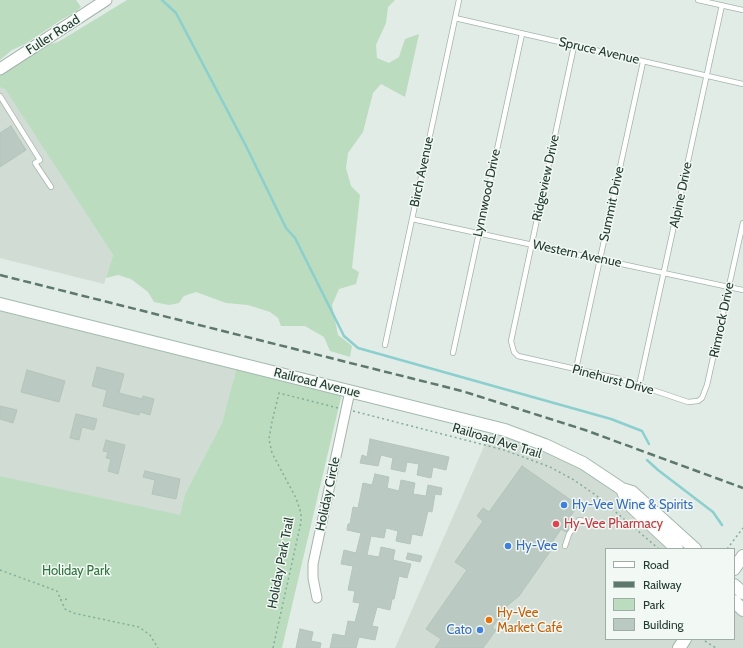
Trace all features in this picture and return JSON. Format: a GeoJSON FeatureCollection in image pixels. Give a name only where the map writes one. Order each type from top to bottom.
{"type":"FeatureCollection","features":[{"type":"Feature","properties":{"kind":"main road","name":"Railroad Avenue"},"geometry":{"type":"LineString","coordinates":[[0,304],[505,430],[545,444],[583,464],[622,489],[632,492],[694,548]]}},
{"type":"Feature","properties":{"kind":"main road","name":"Railroad Avenue"},"geometry":{"type":"LineString","coordinates":[[622,489],[626,499],[632,507],[676,548]]}},
{"type":"Feature","properties":{"kind":"main road"},"geometry":{"type":"LineString","coordinates":[[735,568],[743,556]]}},
{"type":"Feature","properties":{"kind":"main road"},"geometry":{"type":"LineString","coordinates":[[735,585],[743,592]]}},
{"type":"Feature","properties":{"kind":"main road"},"geometry":{"type":"LineString","coordinates":[[735,602],[743,610]]}},
{"type":"Feature","properties":{"kind":"street","name":"Fuller Road"},"geometry":{"type":"LineString","coordinates":[[0,69],[106,0]]}},
{"type":"Feature","properties":{"kind":"street","name":"Holiday Circle"},"geometry":{"type":"LineString","coordinates":[[317,598],[313,578],[313,564],[350,391]]}},
{"type":"Feature","properties":{"kind":"lane","name":"Birch Avenue"},"geometry":{"type":"LineString","coordinates":[[385,345],[459,0]]}},
{"type":"Feature","properties":{"kind":"lane"},"geometry":{"type":"LineString","coordinates":[[698,0],[743,10]]}},
{"type":"Feature","properties":{"kind":"lane","name":"Alpine Drive"},"geometry":{"type":"LineString","coordinates":[[639,386],[722,5]]}},
{"type":"Feature","properties":{"kind":"lane","name":"Spruce Avenue"},"geometry":{"type":"LineString","coordinates":[[455,18],[743,84]]}},
{"type":"Feature","properties":{"kind":"lane","name":"Lynnwood Drive"},"geometry":{"type":"LineString","coordinates":[[453,353],[522,34]]}},
{"type":"Feature","properties":{"kind":"lane","name":"Ridgeview Drive"},"geometry":{"type":"LineString","coordinates":[[518,356],[514,352],[511,341],[574,46]]}},
{"type":"Feature","properties":{"kind":"lane","name":"Summit Drive"},"geometry":{"type":"LineString","coordinates":[[576,369],[643,62]]}},
{"type":"Feature","properties":{"kind":"lane"},"geometry":{"type":"LineString","coordinates":[[0,96],[40,160],[35,163],[50,187]]}},
{"type":"Feature","properties":{"kind":"lane","name":"Western Avenue"},"geometry":{"type":"LineString","coordinates":[[412,219],[743,290]]}},
{"type":"Feature","properties":{"kind":"lane","name":"Rimrock Drive"},"geometry":{"type":"LineString","coordinates":[[705,393],[743,223]]}},
{"type":"Feature","properties":{"kind":"lane","name":"Pinehurst Drive"},"geometry":{"type":"LineString","coordinates":[[518,356],[576,369],[692,402],[698,401],[705,393]]}},
{"type":"Feature","properties":{"kind":"lane"},"geometry":{"type":"LineString","coordinates":[[565,546],[569,534],[579,520],[593,523]]}},
{"type":"Feature","properties":{"kind":"path","name":"Holiday Park Trail"},"geometry":{"type":"LineString","coordinates":[[273,648],[301,522],[299,506],[272,453],[270,439],[272,422],[279,393],[342,409]]}},
{"type":"Feature","properties":{"kind":"path","name":"Railroad Ave Trail"},"geometry":{"type":"LineString","coordinates":[[353,411],[510,452],[550,467],[574,480],[597,496],[658,548]]}},
{"type":"Feature","properties":{"kind":"path"},"geometry":{"type":"LineString","coordinates":[[728,548],[743,528]]}},
{"type":"Feature","properties":{"kind":"path"},"geometry":{"type":"LineString","coordinates":[[0,570],[57,591],[65,609],[74,613],[140,627],[150,635],[158,648]]}},
{"type":"Feature","properties":{"kind":"path"},"geometry":{"type":"LineString","coordinates":[[60,600],[70,598]]}},
{"type":"Feature","properties":{"kind":"path"},"geometry":{"type":"LineString","coordinates":[[704,641],[716,648]]}},
{"type":"Feature","properties":{"kind":"shaded area"},"geometry":{"type":"Polygon","coordinates":[[[0,81],[113,255],[104,284],[0,258],[0,81]]]}},
{"type":"Feature","properties":{"kind":"shaded area"},"geometry":{"type":"Polygon","coordinates":[[[0,303],[238,363],[222,423],[185,494],[180,516],[0,476],[0,303]]]}},
{"type":"Feature","properties":{"kind":"shaded area"},"geometry":{"type":"Polygon","coordinates":[[[493,426],[505,430],[622,489],[676,548],[605,548],[605,640],[735,640],[735,602],[743,610],[743,648],[395,648],[493,426]]]}},
{"type":"Feature","properties":{"kind":"green space"},"geometry":{"type":"Polygon","coordinates":[[[0,0],[76,0],[81,7],[76,12],[25,44],[12,50],[0,60],[0,0]]]}},
{"type":"Feature","properties":{"kind":"green space"},"geometry":{"type":"Polygon","coordinates":[[[127,0],[395,0],[388,7],[386,23],[376,45],[377,58],[389,63],[399,57],[405,39],[419,34],[405,97],[381,84],[373,93],[363,132],[348,153],[346,168],[351,186],[360,195],[352,268],[359,272],[356,284],[339,289],[332,305],[338,335],[352,346],[350,357],[330,351],[324,337],[305,326],[281,326],[278,318],[270,312],[248,305],[226,303],[196,292],[184,296],[179,303],[169,305],[154,302],[148,292],[131,279],[118,275],[106,278],[113,255],[5,89],[0,87],[0,73],[43,46],[58,42],[127,0]]]}},
{"type":"Feature","properties":{"kind":"green space","name":"Holiday Park"},"geometry":{"type":"Polygon","coordinates":[[[238,363],[343,389],[282,648],[0,648],[0,476],[180,515],[185,494],[222,423],[238,363]]]}},
{"type":"Feature","properties":{"kind":"building"},"geometry":{"type":"Polygon","coordinates":[[[11,126],[26,150],[0,167],[0,133],[11,126]]]}},
{"type":"Feature","properties":{"kind":"building"},"geometry":{"type":"Polygon","coordinates":[[[97,367],[124,374],[119,393],[142,399],[143,396],[154,399],[150,415],[140,412],[139,415],[103,406],[107,390],[92,386],[97,367]]]}},
{"type":"Feature","properties":{"kind":"building"},"geometry":{"type":"Polygon","coordinates":[[[27,370],[65,381],[59,402],[21,392],[27,370]]]}},
{"type":"Feature","properties":{"kind":"building"},"geometry":{"type":"Polygon","coordinates":[[[0,406],[17,410],[13,423],[0,419],[0,406]]]}},
{"type":"Feature","properties":{"kind":"building"},"geometry":{"type":"Polygon","coordinates":[[[76,414],[97,419],[94,430],[82,427],[79,440],[70,438],[76,414]]]}},
{"type":"Feature","properties":{"kind":"building"},"geometry":{"type":"Polygon","coordinates":[[[370,439],[449,457],[446,470],[433,467],[431,478],[417,475],[419,464],[407,462],[405,472],[391,469],[393,458],[381,455],[378,466],[360,463],[362,455],[367,457],[370,439]]]}},
{"type":"Feature","properties":{"kind":"building"},"geometry":{"type":"Polygon","coordinates":[[[106,440],[125,445],[118,474],[108,471],[111,459],[106,458],[108,452],[103,451],[106,440]]]}},
{"type":"Feature","properties":{"kind":"building","name":"Hy-Vee"},"geometry":{"type":"Polygon","coordinates":[[[522,466],[578,505],[568,520],[572,523],[566,532],[561,529],[553,541],[554,542],[549,553],[519,596],[508,605],[492,628],[496,630],[483,648],[435,648],[441,639],[426,629],[467,570],[455,562],[483,521],[477,516],[483,508],[489,512],[522,466]]]}},
{"type":"Feature","properties":{"kind":"building"},"geometry":{"type":"Polygon","coordinates":[[[145,471],[180,479],[176,499],[152,494],[155,480],[143,477],[145,471]]]}},
{"type":"Feature","properties":{"kind":"building"},"geometry":{"type":"Polygon","coordinates":[[[375,474],[389,477],[387,488],[399,491],[401,480],[415,483],[413,494],[426,496],[428,485],[442,488],[441,495],[435,494],[432,512],[428,511],[422,536],[412,534],[410,544],[396,541],[398,531],[386,528],[384,538],[371,536],[367,555],[379,557],[381,547],[395,550],[393,560],[411,564],[407,578],[399,576],[390,610],[377,607],[372,626],[378,627],[375,640],[359,637],[356,648],[330,648],[333,634],[345,636],[348,621],[355,622],[360,603],[353,602],[355,591],[348,590],[353,566],[341,564],[344,550],[356,553],[361,533],[347,530],[348,524],[350,524],[353,507],[358,508],[363,483],[372,485],[375,474]]]}},
{"type":"Feature","properties":{"kind":"building"},"geometry":{"type":"Polygon","coordinates":[[[408,553],[422,556],[420,562],[406,559],[408,553]]]}},
{"type":"Feature","properties":{"kind":"building"},"geometry":{"type":"Polygon","coordinates":[[[300,629],[313,632],[311,641],[321,643],[320,648],[296,648],[300,629]]]}},
{"type":"Feature","properties":{"kind":"waterway"},"geometry":{"type":"LineString","coordinates":[[162,0],[176,13],[246,146],[286,228],[295,238],[344,336],[358,348],[611,419],[642,431],[649,444]]}},
{"type":"Feature","properties":{"kind":"waterway"},"geometry":{"type":"LineString","coordinates":[[647,460],[713,512],[722,525]]}},
{"type":"Feature","properties":{"kind":"railway"},"geometry":{"type":"LineString","coordinates":[[0,275],[462,391],[585,430],[743,488]]}},
{"type":"Feature","properties":{"kind":"place","name":"Hy-Vee Wine & Spirits"},"geometry":{"type":"Point","coordinates":[564,505]}},
{"type":"Feature","properties":{"kind":"place","name":"Hy-Vee Pharmacy"},"geometry":{"type":"Point","coordinates":[556,524]}},
{"type":"Feature","properties":{"kind":"place","name":"Hy-Vee"},"geometry":{"type":"Point","coordinates":[508,546]}},
{"type":"Feature","properties":{"kind":"place","name":"Hy-Vee Market Café"},"geometry":{"type":"Point","coordinates":[489,620]}},
{"type":"Feature","properties":{"kind":"place","name":"Cato"},"geometry":{"type":"Point","coordinates":[480,630]}}]}
